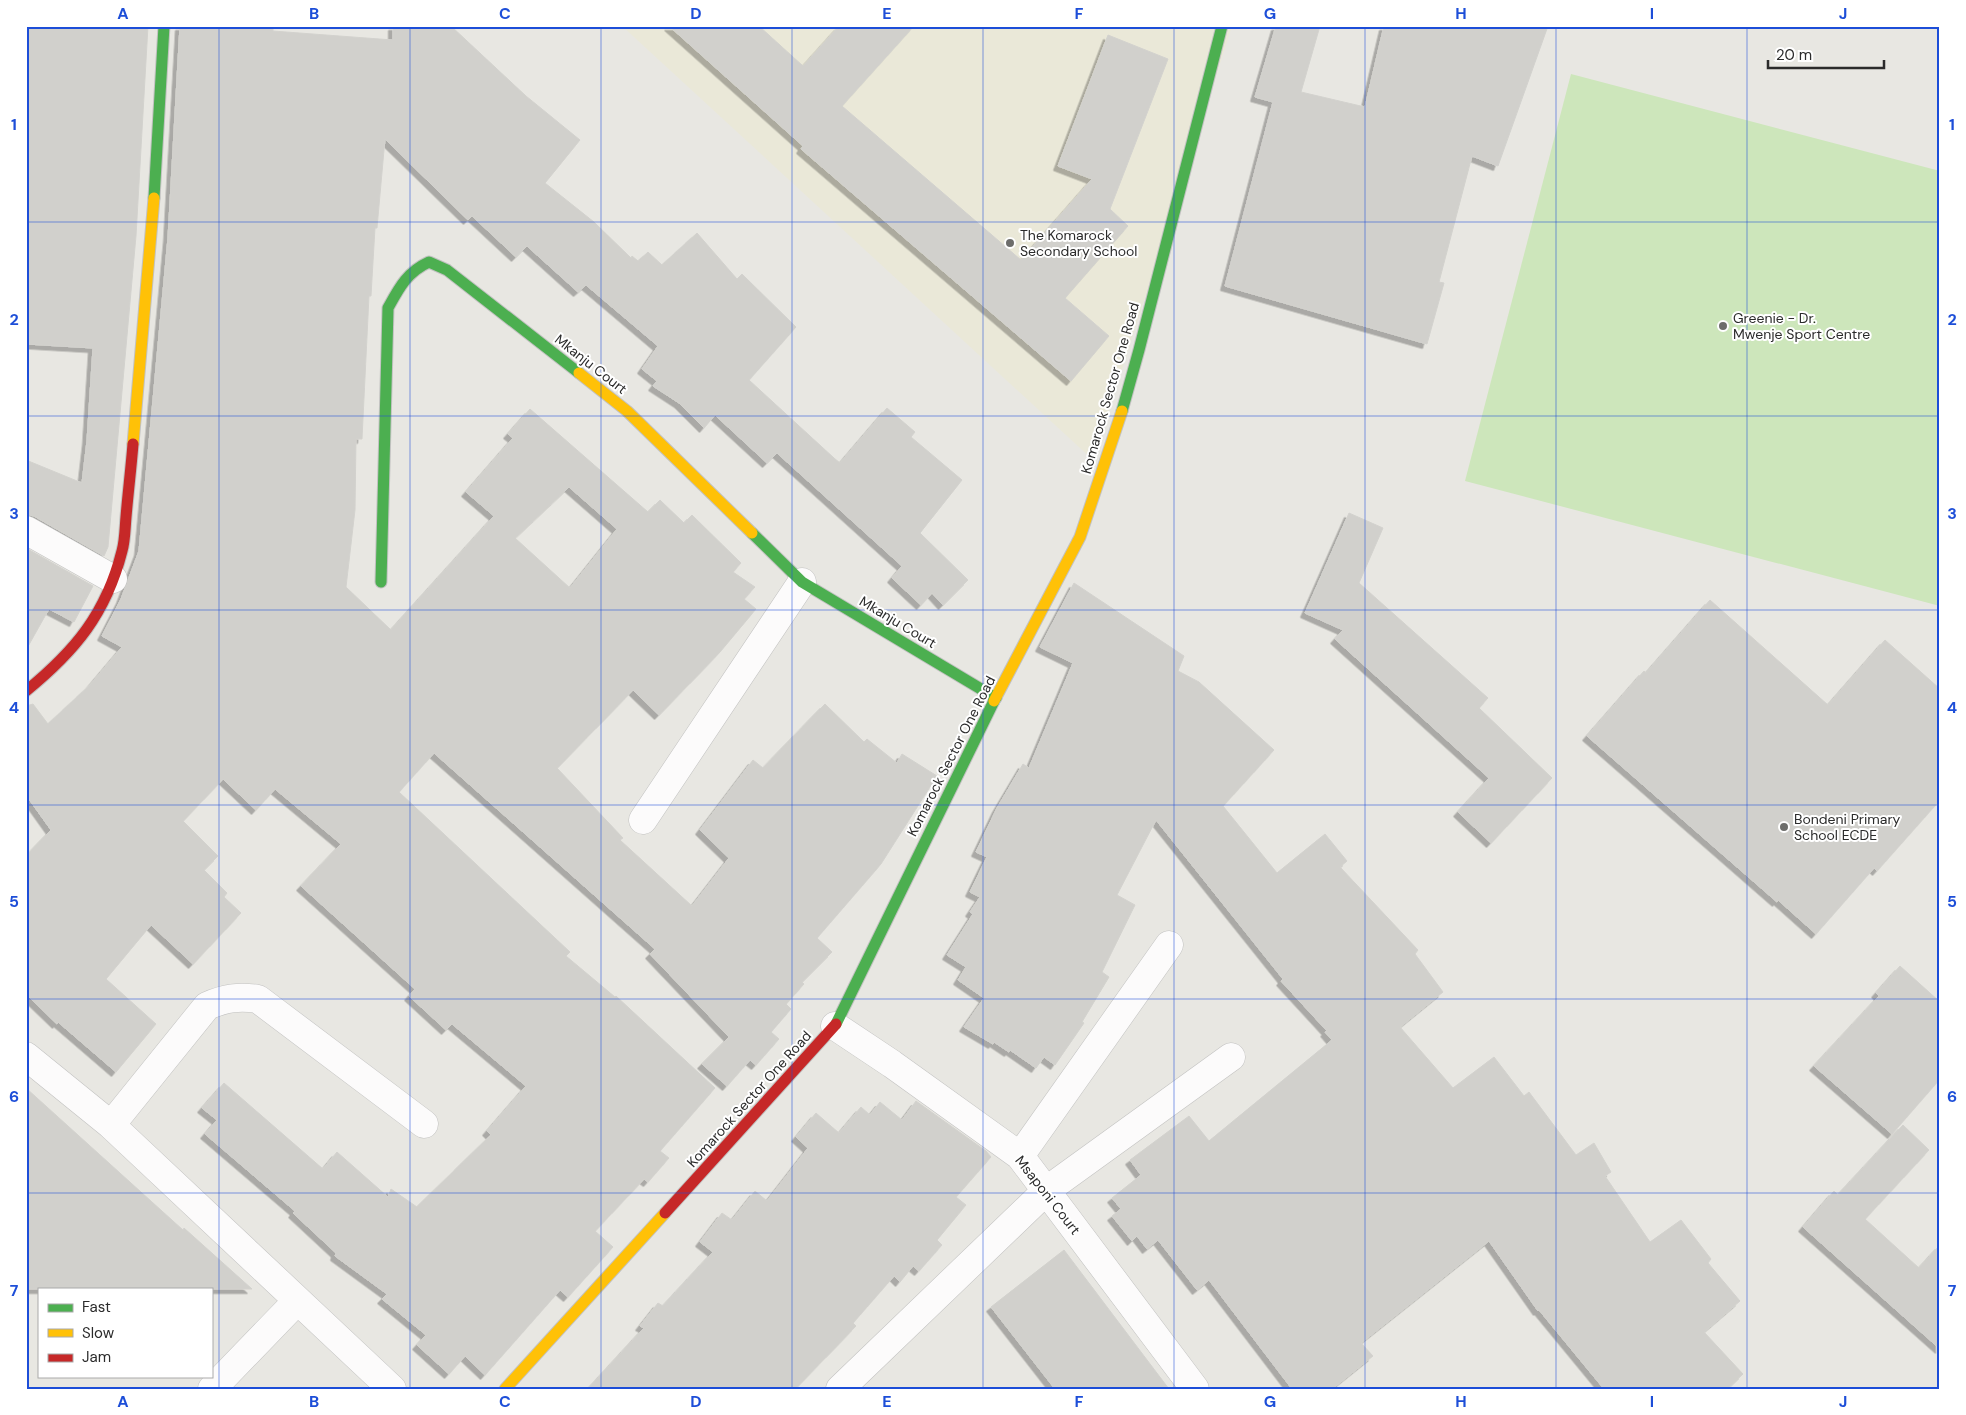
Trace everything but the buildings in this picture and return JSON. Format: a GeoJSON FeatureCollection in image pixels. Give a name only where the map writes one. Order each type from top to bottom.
{"type":"FeatureCollection","features":[{"type":"Feature","properties":{"kind":"street"},"geometry":{"type":"LineString","coordinates":[[29,684],[66,656],[95,619],[113,579],[123,550],[152,237],[164,26]]}},
{"type":"Feature","properties":{"kind":"street","name":"Komarock Sector One Road"},"geometry":{"type":"LineString","coordinates":[[505,1389],[835,1026],[996,698],[1080,537],[1114,438],[1139,350],[1222,26]]}},
{"type":"Feature","properties":{"kind":"street","name":"Mkanju Court"},"geometry":{"type":"LineString","coordinates":[[381,582],[388,308],[404,278],[416,267],[429,262],[447,270],[627,411],[802,582],[996,698]]}},
{"type":"Feature","properties":{"kind":"street"},"geometry":{"type":"LineString","coordinates":[[26,530],[113,579]]}},
{"type":"Feature","properties":{"kind":"street"},"geometry":{"type":"LineString","coordinates":[[643,820],[802,582]]}},
{"type":"Feature","properties":{"kind":"street"},"geometry":{"type":"LineString","coordinates":[[1020,1156],[1169,946]]}},
{"type":"Feature","properties":{"kind":"street"},"geometry":{"type":"LineString","coordinates":[[111,1124],[207,1006],[224,999],[240,997],[258,999],[424,1124]]}},
{"type":"Feature","properties":{"kind":"street","name":"Msaponi Court"},"geometry":{"type":"LineString","coordinates":[[835,1026],[892,1064],[1020,1156],[1196,1389]]}},
{"type":"Feature","properties":{"kind":"street"},"geometry":{"type":"LineString","coordinates":[[26,1056],[111,1124],[392,1389]]}},
{"type":"Feature","properties":{"kind":"street"},"geometry":{"type":"LineString","coordinates":[[840,1389],[1047,1190],[1230,1057]]}},
{"type":"Feature","properties":{"kind":"street"},"geometry":{"type":"LineString","coordinates":[[212,1389],[297,1300]]}},
{"type":"Feature","properties":{"kind":"shaded area","name":"The Komarock Secondary School"},"geometry":{"type":"Polygon","coordinates":[[[622,26],[1232,26],[1093,460],[622,26]]]}},
{"type":"Feature","properties":{"kind":"green space","name":"Greenie - Dr. Mwenje Sport Centre"},"geometry":{"type":"Polygon","coordinates":[[[1571,74],[1940,171],[1940,606],[1465,481],[1571,74]]]}},
{"type":"Feature","properties":{"kind":"traffic: fast"},"geometry":{"type":"LineString","coordinates":[[154,198],[164,26]]}},
{"type":"Feature","properties":{"kind":"traffic: fast"},"geometry":{"type":"LineString","coordinates":[[1122,411],[1222,26]]}},
{"type":"Feature","properties":{"kind":"traffic: fast"},"geometry":{"type":"LineString","coordinates":[[381,582],[388,308],[409,276],[429,262],[447,270],[579,373]]}},
{"type":"Feature","properties":{"kind":"traffic: fast"},"geometry":{"type":"LineString","coordinates":[[752,533],[802,582],[996,698]]}},
{"type":"Feature","properties":{"kind":"traffic: fast"},"geometry":{"type":"LineString","coordinates":[[836,1024],[994,701]]}},
{"type":"Feature","properties":{"kind":"traffic: slow"},"geometry":{"type":"LineString","coordinates":[[133,444],[154,198]]}},
{"type":"Feature","properties":{"kind":"traffic: slow"},"geometry":{"type":"LineString","coordinates":[[579,373],[627,411],[752,533]]}},
{"type":"Feature","properties":{"kind":"traffic: slow"},"geometry":{"type":"LineString","coordinates":[[994,701],[1080,537],[1122,411]]}},
{"type":"Feature","properties":{"kind":"traffic: slow"},"geometry":{"type":"LineString","coordinates":[[505,1389],[665,1213]]}},
{"type":"Feature","properties":{"kind":"traffic: jam"},"geometry":{"type":"LineString","coordinates":[[26,691],[74,646],[98,612],[107,594],[124,543],[133,444]]}},
{"type":"Feature","properties":{"kind":"traffic: jam"},"geometry":{"type":"LineString","coordinates":[[665,1213],[836,1024]]}},
{"type":"Feature","properties":{"kind":"place","name":"The Komarock Secondary School"},"geometry":{"type":"Point","coordinates":[1010,243]}},
{"type":"Feature","properties":{"kind":"place","name":"Greenie - Dr. Mwenje Sport Centre"},"geometry":{"type":"Point","coordinates":[1723,326]}},
{"type":"Feature","properties":{"kind":"place","name":"Bondeni Primary School ECDE"},"geometry":{"type":"Point","coordinates":[1784,827]}}]}
